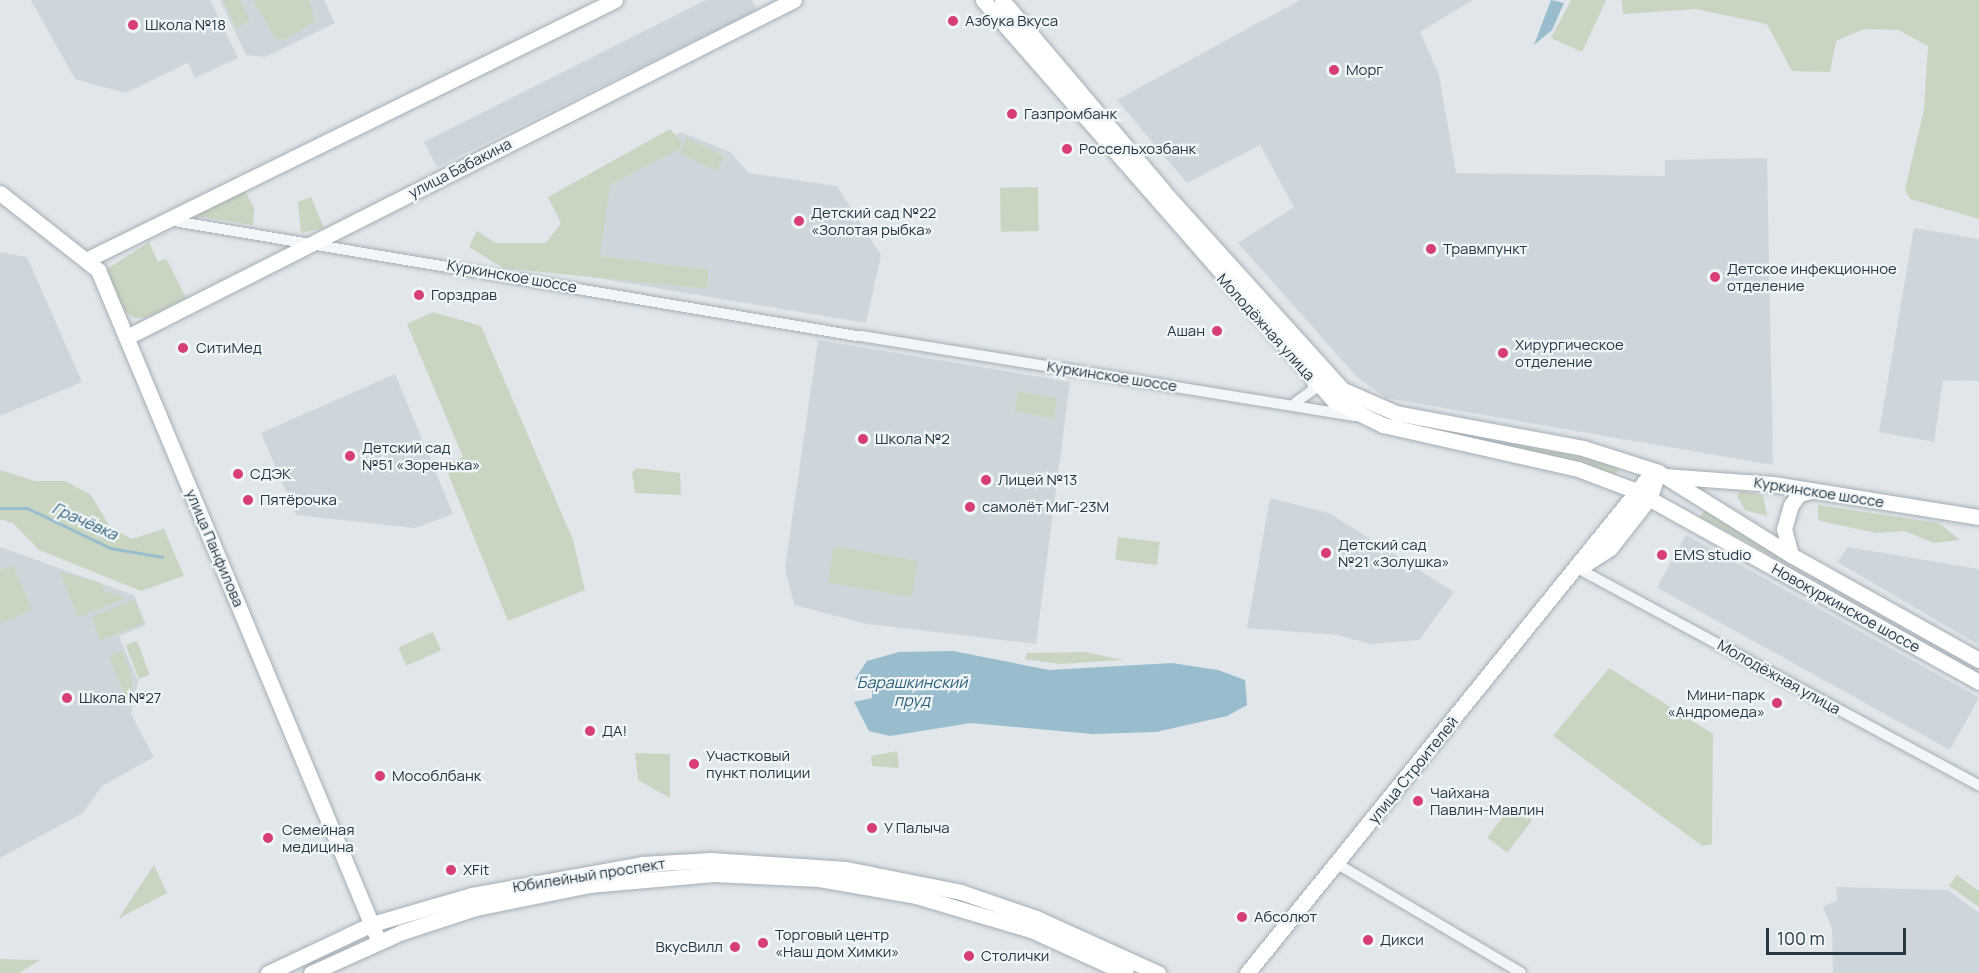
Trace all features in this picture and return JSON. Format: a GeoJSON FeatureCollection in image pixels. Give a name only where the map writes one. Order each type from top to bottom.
{"type":"FeatureCollection","features":[{"type":"Feature","properties":{"kind":"main road"},"geometry":{"type":"LineString","coordinates":[[88,259],[615,0]]}},
{"type":"Feature","properties":{"kind":"main road","name":"улица Бабакина"},"geometry":{"type":"LineString","coordinates":[[128,337],[794,0]]}},
{"type":"Feature","properties":{"kind":"main road","name":"Молодёжная улица"},"geometry":{"type":"LineString","coordinates":[[983,0],[1312,379],[1334,401],[1364,418],[1578,469],[1650,497]]}},
{"type":"Feature","properties":{"kind":"main road","name":"Молодёжная улица"},"geometry":{"type":"LineString","coordinates":[[1002,0],[1164,192],[1343,390],[1395,413],[1583,448],[1658,472]]}},
{"type":"Feature","properties":{"kind":"main road","name":"улица Панфилова"},"geometry":{"type":"LineString","coordinates":[[0,193],[88,259],[98,270],[128,337],[379,942]]}},
{"type":"Feature","properties":{"kind":"main road","name":"улица Строителей"},"geometry":{"type":"LineString","coordinates":[[1247,973],[1579,569],[1634,490],[1658,472]]}},
{"type":"Feature","properties":{"kind":"main road","name":"улица Строителей"},"geometry":{"type":"LineString","coordinates":[[1579,569],[1610,548],[1650,497],[1658,472]]}},
{"type":"Feature","properties":{"kind":"main road","name":"Куркинское шоссе"},"geometry":{"type":"LineString","coordinates":[[1658,472],[1814,491],[1979,517]]}},
{"type":"Feature","properties":{"kind":"main road","name":"Новокуркинское шоссе"},"geometry":{"type":"LineString","coordinates":[[1658,472],[1791,555],[1979,660]]}},
{"type":"Feature","properties":{"kind":"main road"},"geometry":{"type":"LineString","coordinates":[[1791,555],[1784,529],[1791,505],[1799,494],[1814,491]]}},
{"type":"Feature","properties":{"kind":"main road","name":"Новокуркинское шоссе"},"geometry":{"type":"LineString","coordinates":[[1650,497],[1979,682]]}},
{"type":"Feature","properties":{"kind":"main road"},"geometry":{"type":"LineString","coordinates":[[1854,612],[1865,609],[1863,595]]}},
{"type":"Feature","properties":{"kind":"main road","name":"Юбилейный проспект"},"geometry":{"type":"LineString","coordinates":[[268,973],[372,924],[549,878],[642,864],[757,860],[846,869],[961,892],[1036,918],[1158,973]]}},
{"type":"Feature","properties":{"kind":"main road","name":"Юбилейный проспект"},"geometry":{"type":"LineString","coordinates":[[311,973],[379,942],[440,918],[534,894],[650,877],[757,874],[852,883],[957,906],[1031,930],[1126,973]]}},
{"type":"Feature","properties":{"kind":"street"},"geometry":{"type":"LineString","coordinates":[[347,247],[350,229],[358,219]]}},
{"type":"Feature","properties":{"kind":"street","name":"Куркинское шоссе"},"geometry":{"type":"LineString","coordinates":[[168,220],[347,247],[859,336],[1292,404],[1364,418]]}},
{"type":"Feature","properties":{"kind":"street"},"geometry":{"type":"LineString","coordinates":[[1292,404],[1313,390],[1312,379]]}},
{"type":"Feature","properties":{"kind":"street","name":"Молодёжная улица"},"geometry":{"type":"LineString","coordinates":[[1579,569],[1979,785]]}},
{"type":"Feature","properties":{"kind":"street"},"geometry":{"type":"LineString","coordinates":[[1336,863],[1521,973]]}},
{"type":"Feature","properties":{"kind":"shaded area","name":"Школа №18"},"geometry":{"type":"Polygon","coordinates":[[[31,0],[210,0],[238,58],[195,78],[188,63],[125,93],[75,79],[31,0]]]}},
{"type":"Feature","properties":{"kind":"shaded area","name":"Школа №18"},"geometry":{"type":"Polygon","coordinates":[[[220,0],[324,0],[335,23],[265,57],[246,55],[220,0]]]}},
{"type":"Feature","properties":{"kind":"shaded area"},"geometry":{"type":"Polygon","coordinates":[[[706,0],[752,0],[757,10],[437,167],[424,142],[706,0]]]}},
{"type":"Feature","properties":{"kind":"shaded area"},"geometry":{"type":"Polygon","coordinates":[[[1300,0],[1473,0],[1420,32],[1439,75],[1456,173],[1665,176],[1665,160],[1767,158],[1773,465],[1386,398],[1357,377],[1238,243],[1294,207],[1260,145],[1187,183],[1117,100],[1300,0]]]}},
{"type":"Feature","properties":{"kind":"shaded area"},"geometry":{"type":"Polygon","coordinates":[[[681,132],[730,152],[749,173],[837,186],[881,255],[866,323],[585,276],[604,182],[681,132]]]}},
{"type":"Feature","properties":{"kind":"shaded area"},"geometry":{"type":"Polygon","coordinates":[[[1914,228],[1979,239],[1979,381],[1943,380],[1934,442],[1879,432],[1914,228]]]}},
{"type":"Feature","properties":{"kind":"shaded area"},"geometry":{"type":"Polygon","coordinates":[[[0,252],[27,257],[82,382],[0,416],[0,252]]]}},
{"type":"Feature","properties":{"kind":"shaded area","name":"Лицей №13"},"geometry":{"type":"Polygon","coordinates":[[[818,340],[1070,382],[1036,644],[868,624],[794,605],[785,568],[818,340]]]}},
{"type":"Feature","properties":{"kind":"shaded area","name":"Детский сад №51 «Зоренька»"},"geometry":{"type":"Polygon","coordinates":[[[395,374],[453,514],[415,528],[296,515],[261,433],[395,374]]]}},
{"type":"Feature","properties":{"kind":"shaded area","name":"Детский сад №21 «Золушка»"},"geometry":{"type":"Polygon","coordinates":[[[1270,498],[1329,513],[1454,592],[1419,640],[1370,644],[1338,635],[1247,628],[1270,498]]]}},
{"type":"Feature","properties":{"kind":"shaded area"},"geometry":{"type":"Polygon","coordinates":[[[1686,535],[1979,697],[1950,750],[1657,587],[1686,535]]]}},
{"type":"Feature","properties":{"kind":"shaded area","name":"Школа №27"},"geometry":{"type":"Polygon","coordinates":[[[0,547],[134,595],[146,625],[119,636],[138,681],[131,714],[154,757],[102,786],[83,813],[0,858],[0,547]]]}},
{"type":"Feature","properties":{"kind":"shaded area"},"geometry":{"type":"Polygon","coordinates":[[[1848,547],[1979,569],[1979,645],[1837,562],[1848,547]]]}},
{"type":"Feature","properties":{"kind":"shaded area"},"geometry":{"type":"Polygon","coordinates":[[[1836,887],[1948,890],[1979,913],[1979,973],[1833,973],[1832,929],[1823,906],[1837,901],[1836,887]]]}},
{"type":"Feature","properties":{"kind":"green space"},"geometry":{"type":"Polygon","coordinates":[[[223,0],[240,0],[250,21],[236,28],[223,0]]]}},
{"type":"Feature","properties":{"kind":"green space"},"geometry":{"type":"Polygon","coordinates":[[[253,0],[309,0],[315,21],[285,40],[276,39],[253,0]]]}},
{"type":"Feature","properties":{"kind":"green space"},"geometry":{"type":"Polygon","coordinates":[[[1571,0],[1606,0],[1582,52],[1551,38],[1571,0]]]}},
{"type":"Feature","properties":{"kind":"green space"},"geometry":{"type":"Polygon","coordinates":[[[1622,0],[1979,0],[1979,219],[1910,199],[1905,189],[1924,110],[1928,46],[1898,30],[1864,29],[1836,41],[1830,72],[1792,71],[1767,24],[1696,9],[1623,14],[1622,0]]]}},
{"type":"Feature","properties":{"kind":"green space"},"geometry":{"type":"Polygon","coordinates":[[[670,129],[682,142],[680,149],[610,185],[600,256],[709,270],[707,289],[503,268],[469,247],[477,231],[496,243],[546,243],[561,223],[548,197],[670,129]]]}},
{"type":"Feature","properties":{"kind":"green space"},"geometry":{"type":"Polygon","coordinates":[[[687,138],[724,156],[716,171],[680,153],[687,138]]]}},
{"type":"Feature","properties":{"kind":"green space"},"geometry":{"type":"Polygon","coordinates":[[[1038,187],[1039,231],[1001,232],[1000,188],[1038,187]]]}},
{"type":"Feature","properties":{"kind":"green space"},"geometry":{"type":"Polygon","coordinates":[[[245,191],[254,208],[253,225],[195,216],[245,191]]]}},
{"type":"Feature","properties":{"kind":"green space"},"geometry":{"type":"Polygon","coordinates":[[[311,197],[324,228],[301,233],[298,202],[311,197]]]}},
{"type":"Feature","properties":{"kind":"green space"},"geometry":{"type":"Polygon","coordinates":[[[149,242],[158,262],[166,258],[186,298],[146,318],[133,318],[124,310],[107,269],[149,242]]]}},
{"type":"Feature","properties":{"kind":"green space"},"geometry":{"type":"Polygon","coordinates":[[[433,312],[481,326],[573,540],[585,590],[508,621],[445,466],[463,457],[407,324],[433,312]]]}},
{"type":"Feature","properties":{"kind":"green space"},"geometry":{"type":"Polygon","coordinates":[[[1018,391],[1057,398],[1054,419],[1014,412],[1018,391]]]}},
{"type":"Feature","properties":{"kind":"green space"},"geometry":{"type":"Polygon","coordinates":[[[1474,438],[1608,461],[1619,471],[1614,474],[1474,438]]]}},
{"type":"Feature","properties":{"kind":"green space"},"geometry":{"type":"Polygon","coordinates":[[[637,468],[680,473],[681,495],[635,493],[632,472],[637,468]]]}},
{"type":"Feature","properties":{"kind":"green space"},"geometry":{"type":"Polygon","coordinates":[[[0,470],[34,481],[65,481],[91,495],[110,527],[132,539],[164,529],[184,576],[141,591],[39,550],[13,523],[0,519],[0,470]]]}},
{"type":"Feature","properties":{"kind":"green space"},"geometry":{"type":"Polygon","coordinates":[[[1741,491],[1763,495],[1767,516],[1745,510],[1737,496],[1741,491]]]}},
{"type":"Feature","properties":{"kind":"green space"},"geometry":{"type":"Polygon","coordinates":[[[1818,505],[1939,523],[1960,540],[1934,543],[1904,531],[1877,533],[1829,523],[1818,520],[1818,505]]]}},
{"type":"Feature","properties":{"kind":"green space"},"geometry":{"type":"Polygon","coordinates":[[[1706,509],[1785,561],[1700,517],[1706,509]]]}},
{"type":"Feature","properties":{"kind":"green space"},"geometry":{"type":"Polygon","coordinates":[[[1118,537],[1160,542],[1157,565],[1115,560],[1118,537]]]}},
{"type":"Feature","properties":{"kind":"green space"},"geometry":{"type":"Polygon","coordinates":[[[834,546],[918,561],[911,597],[828,582],[834,546]]]}},
{"type":"Feature","properties":{"kind":"green space"},"geometry":{"type":"Polygon","coordinates":[[[13,565],[32,610],[0,623],[0,570],[13,565]]]}},
{"type":"Feature","properties":{"kind":"green space"},"geometry":{"type":"Polygon","coordinates":[[[60,572],[101,583],[105,591],[126,598],[78,617],[60,572]]]}},
{"type":"Feature","properties":{"kind":"green space"},"geometry":{"type":"Polygon","coordinates":[[[135,600],[144,623],[100,640],[91,617],[135,600]]]}},
{"type":"Feature","properties":{"kind":"green space"},"geometry":{"type":"Polygon","coordinates":[[[433,632],[441,650],[406,666],[398,647],[433,632]]]}},
{"type":"Feature","properties":{"kind":"green space"},"geometry":{"type":"Polygon","coordinates":[[[137,641],[150,675],[139,679],[126,645],[137,641]]]}},
{"type":"Feature","properties":{"kind":"green space"},"geometry":{"type":"Polygon","coordinates":[[[122,651],[133,680],[129,707],[109,656],[122,651]]]}},
{"type":"Feature","properties":{"kind":"green space"},"geometry":{"type":"Polygon","coordinates":[[[1086,652],[1122,660],[1060,664],[1025,659],[1027,653],[1086,652]]]}},
{"type":"Feature","properties":{"kind":"green space"},"geometry":{"type":"Polygon","coordinates":[[[1609,668],[1713,734],[1712,844],[1702,846],[1553,736],[1609,668]]]}},
{"type":"Feature","properties":{"kind":"green space"},"geometry":{"type":"Polygon","coordinates":[[[897,751],[899,768],[872,766],[871,756],[897,751]]]}},
{"type":"Feature","properties":{"kind":"green space"},"geometry":{"type":"Polygon","coordinates":[[[635,753],[670,754],[670,798],[638,780],[635,753]]]}},
{"type":"Feature","properties":{"kind":"green space"},"geometry":{"type":"Polygon","coordinates":[[[1512,805],[1532,820],[1507,853],[1487,838],[1512,805]]]}},
{"type":"Feature","properties":{"kind":"green space"},"geometry":{"type":"Polygon","coordinates":[[[154,865],[167,893],[118,919],[154,865]]]}},
{"type":"Feature","properties":{"kind":"green space"},"geometry":{"type":"Polygon","coordinates":[[[1957,875],[1979,891],[1979,907],[1949,886],[1957,875]]]}},
{"type":"Feature","properties":{"kind":"green space"},"geometry":{"type":"Polygon","coordinates":[[[0,959],[40,960],[19,973],[0,973],[0,959]]]}},
{"type":"Feature","properties":{"kind":"water"},"geometry":{"type":"Polygon","coordinates":[[[1551,0],[1564,3],[1552,30],[1534,45],[1551,0]]]}},
{"type":"Feature","properties":{"kind":"water","name":"Барашкинский пруд"},"geometry":{"type":"Polygon","coordinates":[[[953,651],[1049,670],[1172,663],[1218,670],[1245,680],[1247,705],[1227,716],[1156,732],[1093,734],[971,723],[890,736],[869,731],[854,702],[872,698],[872,687],[855,679],[867,661],[899,652],[953,651]]]}},
{"type":"Feature","properties":{"kind":"waterway","name":"Грачёвка"},"geometry":{"type":"LineString","coordinates":[[0,508],[27,508],[110,548],[162,557]]}},
{"type":"Feature","properties":{"kind":"place","name":"Азбука Вкуса"},"geometry":{"type":"Point","coordinates":[953,21]}},
{"type":"Feature","properties":{"kind":"place","name":"Школа №18"},"geometry":{"type":"Point","coordinates":[133,25]}},
{"type":"Feature","properties":{"kind":"place","name":"Морг"},"geometry":{"type":"Point","coordinates":[1334,70]}},
{"type":"Feature","properties":{"kind":"place","name":"Газпромбанк"},"geometry":{"type":"Point","coordinates":[1012,114]}},
{"type":"Feature","properties":{"kind":"place","name":"Россельхозбанк"},"geometry":{"type":"Point","coordinates":[1067,149]}},
{"type":"Feature","properties":{"kind":"place","name":"Детский сад №22 «Золотая рыбка»"},"geometry":{"type":"Point","coordinates":[799,221]}},
{"type":"Feature","properties":{"kind":"place","name":"Травмпункт"},"geometry":{"type":"Point","coordinates":[1431,249]}},
{"type":"Feature","properties":{"kind":"place","name":"Детское инфекционное отделение"},"geometry":{"type":"Point","coordinates":[1715,277]}},
{"type":"Feature","properties":{"kind":"place","name":"Горздрав"},"geometry":{"type":"Point","coordinates":[419,295]}},
{"type":"Feature","properties":{"kind":"place","name":"Ашан"},"geometry":{"type":"Point","coordinates":[1217,331]}},
{"type":"Feature","properties":{"kind":"place","name":"СитиМед"},"geometry":{"type":"Point","coordinates":[183,348]}},
{"type":"Feature","properties":{"kind":"place","name":"Хирургическое отделение"},"geometry":{"type":"Point","coordinates":[1503,353]}},
{"type":"Feature","properties":{"kind":"place","name":"Школа №2"},"geometry":{"type":"Point","coordinates":[863,439]}},
{"type":"Feature","properties":{"kind":"place","name":"Детский сад №51 «Зоренька»"},"geometry":{"type":"Point","coordinates":[350,456]}},
{"type":"Feature","properties":{"kind":"place","name":"СДЭК"},"geometry":{"type":"Point","coordinates":[238,474]}},
{"type":"Feature","properties":{"kind":"place","name":"Лицей №13"},"geometry":{"type":"Point","coordinates":[986,480]}},
{"type":"Feature","properties":{"kind":"place","name":"Пятёрочка"},"geometry":{"type":"Point","coordinates":[248,500]}},
{"type":"Feature","properties":{"kind":"place","name":"самолёт МиГ-23М"},"geometry":{"type":"Point","coordinates":[970,507]}},
{"type":"Feature","properties":{"kind":"place","name":"Детский сад №21 «Золушка»"},"geometry":{"type":"Point","coordinates":[1326,553]}},
{"type":"Feature","properties":{"kind":"place","name":"EMS studio"},"geometry":{"type":"Point","coordinates":[1662,555]}},
{"type":"Feature","properties":{"kind":"place","name":"Школа №27"},"geometry":{"type":"Point","coordinates":[67,698]}},
{"type":"Feature","properties":{"kind":"place","name":"Мини-парк «Андромеда»"},"geometry":{"type":"Point","coordinates":[1777,703]}},
{"type":"Feature","properties":{"kind":"place","name":"ДА!"},"geometry":{"type":"Point","coordinates":[590,731]}},
{"type":"Feature","properties":{"kind":"place","name":"Участковый пункт полиции"},"geometry":{"type":"Point","coordinates":[694,764]}},
{"type":"Feature","properties":{"kind":"place","name":"Мособлбанк"},"geometry":{"type":"Point","coordinates":[380,776]}},
{"type":"Feature","properties":{"kind":"place","name":"Чайхана Павлин-Мавлин"},"geometry":{"type":"Point","coordinates":[1418,801]}},
{"type":"Feature","properties":{"kind":"place","name":"У Палыча"},"geometry":{"type":"Point","coordinates":[872,828]}},
{"type":"Feature","properties":{"kind":"place","name":"Семейная медицина"},"geometry":{"type":"Point","coordinates":[268,838]}},
{"type":"Feature","properties":{"kind":"place","name":"XFit"},"geometry":{"type":"Point","coordinates":[451,870]}},
{"type":"Feature","properties":{"kind":"place","name":"Абсолют"},"geometry":{"type":"Point","coordinates":[1242,917]}},
{"type":"Feature","properties":{"kind":"place","name":"Дикси"},"geometry":{"type":"Point","coordinates":[1368,940]}},
{"type":"Feature","properties":{"kind":"place","name":"Торговый центр «Наш дом Химки»"},"geometry":{"type":"Point","coordinates":[763,943]}},
{"type":"Feature","properties":{"kind":"place","name":"ВкусВилл"},"geometry":{"type":"Point","coordinates":[735,947]}},
{"type":"Feature","properties":{"kind":"place","name":"Столички"},"geometry":{"type":"Point","coordinates":[969,956]}}]}
